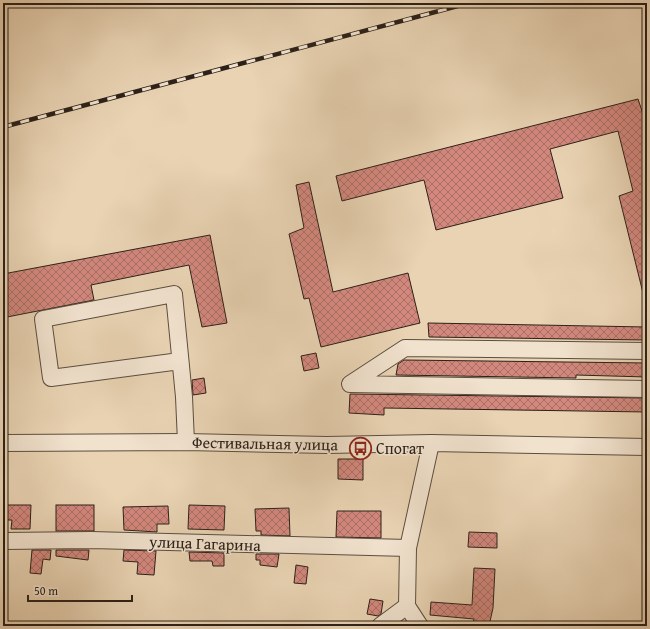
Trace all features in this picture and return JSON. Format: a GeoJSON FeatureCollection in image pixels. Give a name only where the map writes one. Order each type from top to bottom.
{"type":"FeatureCollection","features":[{"type":"Feature","properties":{"kind":"street"},"geometry":{"type":"LineString","coordinates":[[180,361],[51,378],[43,319],[174,294],[180,361],[186,442]]}},
{"type":"Feature","properties":{"kind":"street"},"geometry":{"type":"LineString","coordinates":[[647,351],[405,348],[350,384],[647,389]]}},
{"type":"Feature","properties":{"kind":"street","name":"Фестивальная улица"},"geometry":{"type":"LineString","coordinates":[[3,443],[186,442],[327,445],[431,443],[647,447]]}},
{"type":"Feature","properties":{"kind":"street"},"geometry":{"type":"LineString","coordinates":[[420,626],[407,606],[408,548],[431,443]]}},
{"type":"Feature","properties":{"kind":"street","name":"улица Гагарина"},"geometry":{"type":"LineString","coordinates":[[3,541],[91,540],[408,548]]}},
{"type":"Feature","properties":{"kind":"street"},"geometry":{"type":"LineString","coordinates":[[380,626],[407,606]]}},
{"type":"Feature","properties":{"kind":"building"},"geometry":{"type":"Polygon","coordinates":[[[638,99],[647,126],[647,292],[643,293],[619,196],[633,191],[618,131],[550,149],[563,198],[436,230],[424,180],[342,201],[336,176],[638,99]]]}},
{"type":"Feature","properties":{"kind":"building"},"geometry":{"type":"Polygon","coordinates":[[[309,182],[333,292],[408,273],[420,323],[321,347],[309,298],[304,299],[289,234],[304,228],[296,185],[309,182]]]}},
{"type":"Feature","properties":{"kind":"building"},"geometry":{"type":"Polygon","coordinates":[[[210,235],[227,323],[202,327],[189,265],[91,285],[94,300],[7,317],[3,296],[3,274],[210,235]]]}},
{"type":"Feature","properties":{"kind":"building"},"geometry":{"type":"Polygon","coordinates":[[[428,323],[647,327],[647,340],[429,337],[428,323]]]}},
{"type":"Feature","properties":{"kind":"building"},"geometry":{"type":"Polygon","coordinates":[[[316,353],[319,368],[304,371],[301,356],[316,353]]]}},
{"type":"Feature","properties":{"kind":"building"},"geometry":{"type":"Polygon","coordinates":[[[404,360],[647,363],[647,377],[576,375],[576,378],[396,375],[398,364],[404,360]]]}},
{"type":"Feature","properties":{"kind":"building"},"geometry":{"type":"Polygon","coordinates":[[[204,378],[206,393],[193,395],[192,380],[204,378]]]}},
{"type":"Feature","properties":{"kind":"building"},"geometry":{"type":"Polygon","coordinates":[[[350,394],[647,398],[647,412],[384,408],[384,415],[349,413],[350,394]]]}},
{"type":"Feature","properties":{"kind":"building"},"geometry":{"type":"Polygon","coordinates":[[[338,459],[363,459],[363,480],[338,479],[338,459]]]}},
{"type":"Feature","properties":{"kind":"building"},"geometry":{"type":"Polygon","coordinates":[[[3,505],[31,505],[30,529],[11,529],[12,520],[3,520],[3,505]]]}},
{"type":"Feature","properties":{"kind":"building"},"geometry":{"type":"Polygon","coordinates":[[[56,505],[94,505],[94,531],[56,531],[56,505]]]}},
{"type":"Feature","properties":{"kind":"building"},"geometry":{"type":"Polygon","coordinates":[[[189,505],[225,506],[224,530],[188,529],[189,505]]]}},
{"type":"Feature","properties":{"kind":"building"},"geometry":{"type":"Polygon","coordinates":[[[168,506],[169,524],[157,524],[157,532],[124,530],[123,507],[168,506]]]}},
{"type":"Feature","properties":{"kind":"building"},"geometry":{"type":"Polygon","coordinates":[[[289,508],[290,536],[261,535],[261,531],[256,531],[255,509],[289,508]]]}},
{"type":"Feature","properties":{"kind":"building"},"geometry":{"type":"Polygon","coordinates":[[[337,511],[381,511],[381,538],[336,537],[337,511]]]}},
{"type":"Feature","properties":{"kind":"building"},"geometry":{"type":"Polygon","coordinates":[[[469,532],[497,533],[497,548],[468,547],[469,532]]]}},
{"type":"Feature","properties":{"kind":"building"},"geometry":{"type":"Polygon","coordinates":[[[32,550],[51,550],[50,560],[43,559],[41,574],[30,573],[32,550]]]}},
{"type":"Feature","properties":{"kind":"building"},"geometry":{"type":"Polygon","coordinates":[[[56,550],[89,550],[88,560],[56,556],[56,550]]]}},
{"type":"Feature","properties":{"kind":"building"},"geometry":{"type":"Polygon","coordinates":[[[124,550],[156,551],[154,575],[137,574],[138,562],[123,561],[124,550]]]}},
{"type":"Feature","properties":{"kind":"building"},"geometry":{"type":"Polygon","coordinates":[[[189,552],[224,553],[224,566],[213,566],[212,561],[190,561],[189,552]]]}},
{"type":"Feature","properties":{"kind":"building"},"geometry":{"type":"Polygon","coordinates":[[[256,554],[279,554],[277,567],[260,565],[260,560],[256,560],[256,554]]]}},
{"type":"Feature","properties":{"kind":"building"},"geometry":{"type":"Polygon","coordinates":[[[296,565],[308,567],[306,584],[294,583],[296,565]]]}},
{"type":"Feature","properties":{"kind":"building"},"geometry":{"type":"Polygon","coordinates":[[[474,568],[495,569],[493,608],[489,626],[472,626],[474,619],[430,615],[431,602],[472,605],[474,568]]]}},
{"type":"Feature","properties":{"kind":"building"},"geometry":{"type":"Polygon","coordinates":[[[370,599],[383,601],[381,614],[378,616],[367,614],[370,599]]]}},
{"type":"Feature","properties":{"kind":"railway"},"geometry":{"type":"LineString","coordinates":[[3,127],[469,3]]}},
{"type":"Feature","properties":{"kind":"place","name":"Спогат"},"geometry":{"type":"Point","coordinates":[361,448]}}]}
